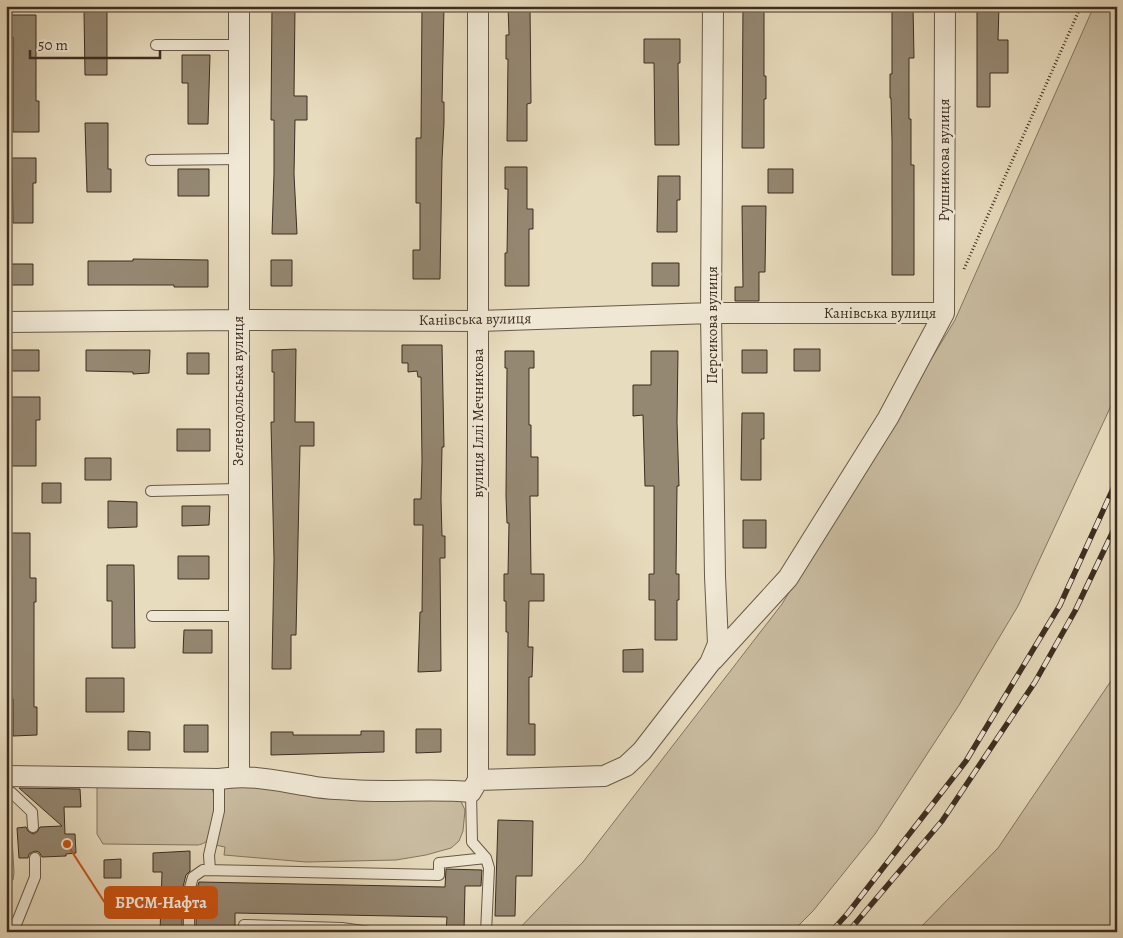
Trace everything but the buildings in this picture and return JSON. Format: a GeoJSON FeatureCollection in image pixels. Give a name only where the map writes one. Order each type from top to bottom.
{"type":"FeatureCollection","features":[{"type":"Feature","properties":{"kind":"street","name":"Зеленодольська вулиця"},"geometry":{"type":"LineString","coordinates":[[239,6],[239,776]]}},
{"type":"Feature","properties":{"kind":"street","name":"вулиця Іллі Мечникова"},"geometry":{"type":"LineString","coordinates":[[475,786],[478,6]]}},
{"type":"Feature","properties":{"kind":"street","name":"Персикова вулиця"},"geometry":{"type":"LineString","coordinates":[[710,663],[718,644],[715,576],[711,313],[714,6]]}},
{"type":"Feature","properties":{"kind":"street","name":"Рушникова вулиця"},"geometry":{"type":"LineString","coordinates":[[944,313],[945,6]]}},
{"type":"Feature","properties":{"kind":"street","name":"Канівська вулиця"},"geometry":{"type":"LineString","coordinates":[[6,322],[478,320],[711,313],[944,313]]}},
{"type":"Feature","properties":{"kind":"street"},"geometry":{"type":"LineString","coordinates":[[6,776],[219,779],[239,776],[271,779],[312,787],[355,790],[442,789],[604,776],[626,766],[642,751],[710,663],[788,578],[888,418],[944,313]]}},
{"type":"Feature","properties":{"kind":"lane"},"geometry":{"type":"LineString","coordinates":[[156,45],[239,45]]}},
{"type":"Feature","properties":{"kind":"lane"},"geometry":{"type":"LineString","coordinates":[[151,160],[239,159]]}},
{"type":"Feature","properties":{"kind":"lane"},"geometry":{"type":"LineString","coordinates":[[151,491],[238,489]]}},
{"type":"Feature","properties":{"kind":"lane"},"geometry":{"type":"LineString","coordinates":[[152,616],[238,616]]}},
{"type":"Feature","properties":{"kind":"lane"},"geometry":{"type":"LineString","coordinates":[[210,870],[209,855],[219,811],[219,779]]}},
{"type":"Feature","properties":{"kind":"lane"},"geometry":{"type":"LineString","coordinates":[[475,786],[472,842],[486,858],[489,868],[486,932]]}},
{"type":"Feature","properties":{"kind":"lane"},"geometry":{"type":"LineString","coordinates":[[6,792],[12,793],[32,812],[33,827]]}},
{"type":"Feature","properties":{"kind":"lane"},"geometry":{"type":"LineString","coordinates":[[13,932],[35,877],[35,858]]}},
{"type":"Feature","properties":{"kind":"lane"},"geometry":{"type":"LineString","coordinates":[[189,932],[189,891],[193,877],[203,870],[439,875],[439,863],[486,858]]}},
{"type":"Feature","properties":{"kind":"lane"},"geometry":{"type":"LineString","coordinates":[[244,932],[244,925],[342,928],[370,932],[390,932]]}},
{"type":"Feature","properties":{"kind":"path"},"geometry":{"type":"LineString","coordinates":[[960,277],[1081,6]]}},
{"type":"Feature","properties":{"kind":"shaded area"},"geometry":{"type":"Polygon","coordinates":[[[1094,6],[1117,6],[1117,393],[1018,606],[959,705],[875,834],[813,911],[792,932],[516,932],[583,862],[782,604],[955,320],[1094,6]]]}},
{"type":"Feature","properties":{"kind":"shaded area"},"geometry":{"type":"Polygon","coordinates":[[[1117,672],[1117,921],[1108,932],[916,932],[998,848],[1117,672]]]}},
{"type":"Feature","properties":{"kind":"shaded area"},"geometry":{"type":"Polygon","coordinates":[[[97,786],[211,787],[214,805],[212,827],[208,839],[198,845],[103,844],[97,834],[97,786]]]}},
{"type":"Feature","properties":{"kind":"shaded area"},"geometry":{"type":"Polygon","coordinates":[[[225,786],[459,797],[465,810],[463,831],[459,841],[451,848],[426,855],[396,860],[306,862],[224,855],[225,847],[215,845],[225,786]]]}},
{"type":"Feature","properties":{"kind":"shaded area"},"geometry":{"type":"Polygon","coordinates":[[[6,811],[11,818],[14,873],[13,880],[6,885],[6,811]]]}},
{"type":"Feature","properties":{"kind":"railway"},"geometry":{"type":"LineString","coordinates":[[831,932],[848,913],[966,761],[1060,605],[1117,480]]}},
{"type":"Feature","properties":{"kind":"railway"},"geometry":{"type":"LineString","coordinates":[[848,932],[942,821],[1035,682],[1075,611],[1117,523]]}},
{"type":"Feature","properties":{"kind":"place","name":"БРСМ-Нафта"},"geometry":{"type":"Point","coordinates":[67,844]}}]}
